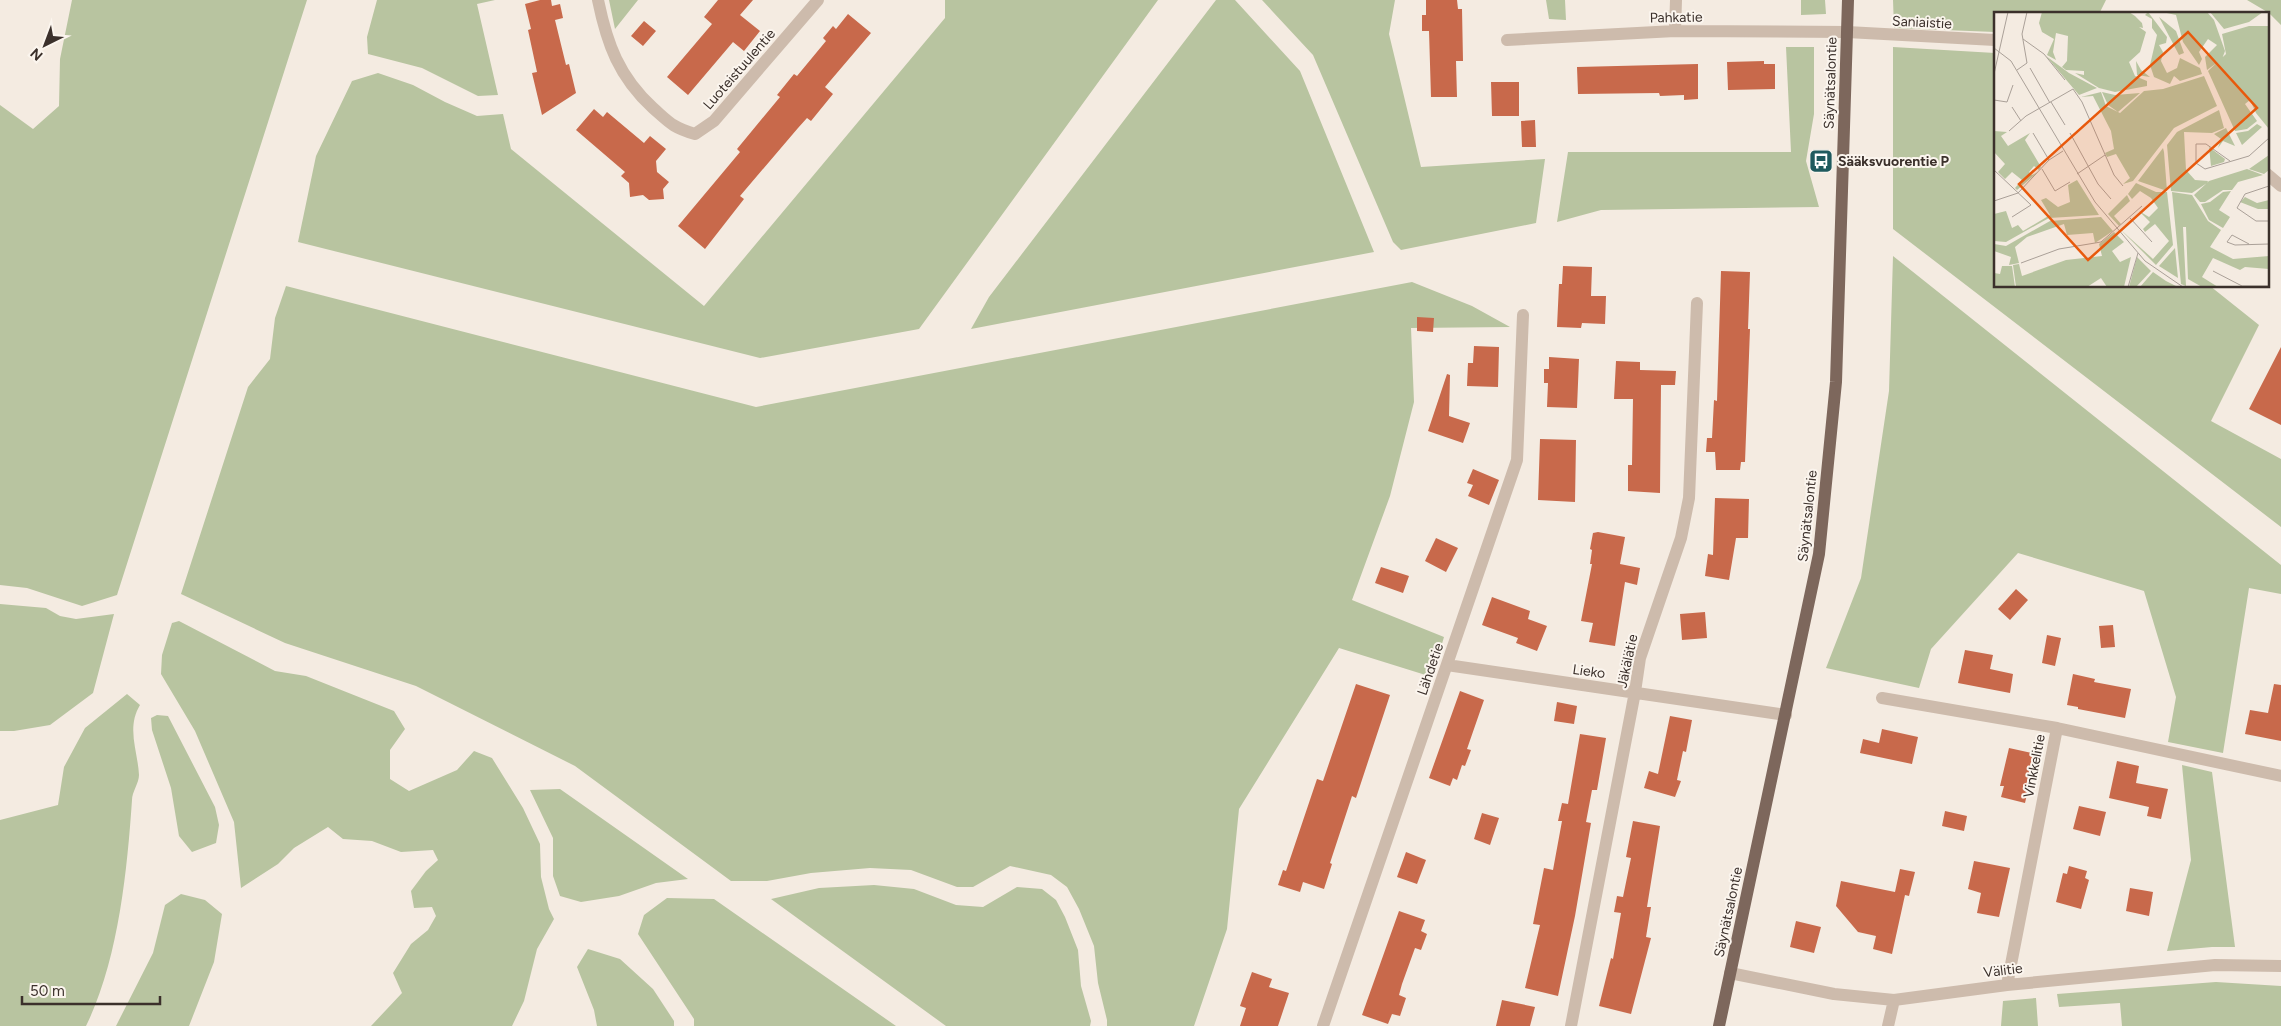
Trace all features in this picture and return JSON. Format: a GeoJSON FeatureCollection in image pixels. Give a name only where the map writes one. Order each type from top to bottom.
{"type":"FeatureCollection","features":[{"type":"Feature","properties":{"kind":"main road","name":"Säynätsalontie"},"geometry":{"type":"LineString","coordinates":[[1718,1026],[1819,554],[1836,382],[1848,0]]}},
{"type":"Feature","properties":{"kind":"street","name":"Luoteistuulentie"},"geometry":{"type":"LineString","coordinates":[[598,0],[605,33],[619,68],[640,96],[675,128],[695,134],[714,121],[818,0]]}},
{"type":"Feature","properties":{"kind":"street"},"geometry":{"type":"LineString","coordinates":[[1675,31],[1676,0]]}},
{"type":"Feature","properties":{"kind":"street","name":"Pahkatie"},"geometry":{"type":"LineString","coordinates":[[1507,40],[1675,31],[1847,32]]}},
{"type":"Feature","properties":{"kind":"street","name":"Saniaistie"},"geometry":{"type":"LineString","coordinates":[[1847,32],[1994,40]]}},
{"type":"Feature","properties":{"kind":"street"},"geometry":{"type":"LineString","coordinates":[[2268,175],[2281,186]]}},
{"type":"Feature","properties":{"kind":"street","name":"Jäkälätie"},"geometry":{"type":"LineString","coordinates":[[1572,1026],[1640,658],[1681,538],[1690,498],[1697,303]]}},
{"type":"Feature","properties":{"kind":"street","name":"Lähdetie"},"geometry":{"type":"LineString","coordinates":[[1323,1026],[1517,460],[1523,315]]}},
{"type":"Feature","properties":{"kind":"street","name":"Lieko"},"geometry":{"type":"LineString","coordinates":[[1447,665],[1786,715]]}},
{"type":"Feature","properties":{"kind":"street","name":"Vinkkelitie"},"geometry":{"type":"LineString","coordinates":[[1882,698],[2057,728],[2007,984]]}},
{"type":"Feature","properties":{"kind":"street"},"geometry":{"type":"LineString","coordinates":[[2057,728],[2281,776]]}},
{"type":"Feature","properties":{"kind":"street","name":"Välitie"},"geometry":{"type":"LineString","coordinates":[[1730,973],[1834,994],[1894,1000],[2007,984],[2215,965],[2281,966]]}},
{"type":"Feature","properties":{"kind":"street"},"geometry":{"type":"LineString","coordinates":[[1888,1026],[1894,1000]]}},
{"type":"Feature","properties":{"kind":"green space"},"geometry":{"type":"Polygon","coordinates":[[[72,0],[307,0],[117,595],[82,606],[27,588],[0,585],[0,105],[33,129],[59,106],[60,59],[72,0]]]}},
{"type":"Feature","properties":{"kind":"green space"},"geometry":{"type":"Polygon","coordinates":[[[377,0],[495,0],[477,4],[498,95],[478,96],[422,68],[368,54],[367,37],[377,0]]]}},
{"type":"Feature","properties":{"kind":"green space"},"geometry":{"type":"Polygon","coordinates":[[[609,0],[638,0],[615,29],[609,0]]]}},
{"type":"Feature","properties":{"kind":"green space"},"geometry":{"type":"Polygon","coordinates":[[[945,0],[1158,0],[919,329],[760,358],[298,242],[316,156],[352,81],[378,73],[413,85],[477,116],[503,114],[511,149],[704,306],[945,18],[945,0]]]}},
{"type":"Feature","properties":{"kind":"green space"},"geometry":{"type":"Polygon","coordinates":[[[1216,0],[1235,0],[1300,71],[1374,252],[971,329],[989,297],[1216,0]]]}},
{"type":"Feature","properties":{"kind":"green space"},"geometry":{"type":"Polygon","coordinates":[[[1262,0],[1395,0],[1389,34],[1421,167],[1545,159],[1536,223],[1401,250],[1393,242],[1313,55],[1262,0]]]}},
{"type":"Feature","properties":{"kind":"green space"},"geometry":{"type":"Polygon","coordinates":[[[1546,0],[1565,0],[1566,20],[1549,19],[1546,0]]]}},
{"type":"Feature","properties":{"kind":"green space"},"geometry":{"type":"Polygon","coordinates":[[[1801,0],[1825,0],[1826,14],[1801,15],[1801,0]]]}},
{"type":"Feature","properties":{"kind":"green space"},"geometry":{"type":"Polygon","coordinates":[[[1893,0],[2106,0],[2100,12],[1994,12],[1994,32],[1894,28],[1893,0]]]}},
{"type":"Feature","properties":{"kind":"green space"},"geometry":{"type":"Polygon","coordinates":[[[2247,0],[2281,0],[2281,25],[2267,12],[2247,0]]]}},
{"type":"Feature","properties":{"kind":"green space"},"geometry":{"type":"Polygon","coordinates":[[[1786,47],[1814,47],[1814,114],[1806,161],[1819,207],[1601,210],[1557,222],[1568,152],[1791,152],[1786,47]]]}},
{"type":"Feature","properties":{"kind":"green space"},"geometry":{"type":"Polygon","coordinates":[[[1893,47],[1994,53],[1994,288],[2213,288],[2259,325],[2211,421],[2281,459],[2281,527],[1893,229],[1893,47]]]}},
{"type":"Feature","properties":{"kind":"green space"},"geometry":{"type":"Polygon","coordinates":[[[1893,256],[2281,565],[2281,594],[2249,588],[2223,753],[2168,742],[2176,697],[2144,591],[2018,553],[1931,649],[1919,688],[1826,668],[1861,578],[1889,391],[1893,256]]]}},
{"type":"Feature","properties":{"kind":"green space"},"geometry":{"type":"Polygon","coordinates":[[[1412,282],[1472,306],[1510,327],[1411,328],[1414,402],[1390,496],[1352,600],[1444,637],[1432,677],[1339,648],[1239,809],[1227,929],[1194,1026],[1107,1026],[1098,983],[1094,946],[1079,909],[1067,887],[1051,875],[1010,866],[973,887],[957,887],[911,870],[870,868],[811,873],[767,881],[731,881],[575,766],[416,686],[285,643],[181,594],[248,387],[270,359],[275,318],[286,286],[756,407],[1412,282]]]}},
{"type":"Feature","properties":{"kind":"green space"},"geometry":{"type":"Polygon","coordinates":[[[0,604],[46,608],[60,616],[76,619],[114,614],[93,693],[50,725],[14,731],[0,731],[0,604]]]}},
{"type":"Feature","properties":{"kind":"green space"},"geometry":{"type":"Polygon","coordinates":[[[179,621],[275,671],[306,676],[394,711],[405,729],[390,750],[390,779],[409,791],[457,770],[474,751],[492,758],[523,808],[540,844],[541,877],[549,909],[554,919],[537,949],[524,1001],[512,1026],[371,1026],[402,993],[393,973],[411,944],[428,930],[436,916],[432,907],[414,908],[411,891],[426,871],[438,860],[433,850],[401,852],[372,841],[343,839],[328,827],[294,848],[278,864],[241,888],[234,822],[195,731],[161,674],[162,655],[172,623],[179,621]]]}},
{"type":"Feature","properties":{"kind":"green space"},"geometry":{"type":"Polygon","coordinates":[[[127,694],[140,705],[136,714],[133,731],[139,775],[132,797],[124,886],[119,916],[106,974],[97,1001],[86,1026],[0,1026],[0,820],[58,805],[64,767],[85,728],[127,694]]]}},
{"type":"Feature","properties":{"kind":"green space"},"geometry":{"type":"Polygon","coordinates":[[[157,715],[168,716],[215,807],[219,825],[216,843],[192,852],[179,836],[171,788],[152,730],[151,718],[157,715]]]}},
{"type":"Feature","properties":{"kind":"green space"},"geometry":{"type":"Polygon","coordinates":[[[2182,765],[2212,772],[2235,947],[2167,951],[2191,860],[2182,765]]]}},
{"type":"Feature","properties":{"kind":"green space"},"geometry":{"type":"Polygon","coordinates":[[[560,789],[688,879],[656,883],[619,896],[581,902],[560,896],[553,876],[553,838],[530,790],[560,789]]]}},
{"type":"Feature","properties":{"kind":"green space"},"geometry":{"type":"Polygon","coordinates":[[[874,885],[914,889],[956,905],[983,907],[1017,887],[1042,889],[1056,900],[1078,950],[1081,986],[1091,1021],[1090,1026],[946,1026],[771,899],[819,888],[874,885]]]}},
{"type":"Feature","properties":{"kind":"green space"},"geometry":{"type":"Polygon","coordinates":[[[181,894],[205,900],[222,914],[214,962],[189,1026],[116,1026],[153,953],[165,905],[181,894]]]}},
{"type":"Feature","properties":{"kind":"green space"},"geometry":{"type":"Polygon","coordinates":[[[667,898],[714,899],[896,1026],[694,1026],[694,1019],[638,934],[644,915],[667,898]]]}},
{"type":"Feature","properties":{"kind":"green space"},"geometry":{"type":"Polygon","coordinates":[[[588,949],[620,959],[653,989],[674,1021],[674,1026],[597,1026],[594,1010],[577,967],[588,949]]]}},
{"type":"Feature","properties":{"kind":"green space"},"geometry":{"type":"Polygon","coordinates":[[[2216,982],[2281,986],[2281,1026],[2122,1026],[2120,1003],[2059,1007],[2057,994],[2216,982]]]}},
{"type":"Feature","properties":{"kind":"green space"},"geometry":{"type":"Polygon","coordinates":[[[2036,998],[2038,1026],[2001,1026],[2003,1001],[2036,998]]]}},
{"type":"Feature","properties":{"kind":"building"},"geometry":{"type":"Polygon","coordinates":[[[540,0],[551,0],[552,6],[560,4],[563,18],[555,20],[566,65],[569,64],[576,93],[542,115],[532,73],[537,72],[528,30],[531,29],[525,4],[540,0]]]}},
{"type":"Feature","properties":{"kind":"building"},"geometry":{"type":"Polygon","coordinates":[[[718,0],[753,0],[740,15],[760,31],[744,51],[733,42],[688,95],[667,77],[712,24],[704,17],[718,0]]]}},
{"type":"Feature","properties":{"kind":"building"},"geometry":{"type":"Polygon","coordinates":[[[1426,0],[1457,0],[1458,9],[1462,9],[1463,61],[1456,61],[1457,97],[1431,97],[1429,31],[1422,31],[1422,15],[1426,15],[1426,0]]]}},
{"type":"Feature","properties":{"kind":"building"},"geometry":{"type":"Polygon","coordinates":[[[848,14],[871,33],[825,87],[833,94],[811,121],[807,118],[740,196],[744,199],[705,249],[678,226],[740,152],[737,149],[780,97],[777,95],[794,74],[797,76],[826,41],[823,38],[833,26],[836,29],[848,14]]]}},
{"type":"Feature","properties":{"kind":"building"},"geometry":{"type":"Polygon","coordinates":[[[644,21],[656,31],[643,46],[631,36],[644,21]]]}},
{"type":"Feature","properties":{"kind":"building"},"geometry":{"type":"Polygon","coordinates":[[[1764,61],[1764,64],[1775,64],[1775,89],[1728,90],[1727,62],[1764,61]]]}},
{"type":"Feature","properties":{"kind":"building"},"geometry":{"type":"Polygon","coordinates":[[[1698,64],[1698,99],[1684,100],[1684,95],[1660,96],[1659,93],[1578,94],[1577,67],[1698,64]]]}},
{"type":"Feature","properties":{"kind":"building"},"geometry":{"type":"Polygon","coordinates":[[[1491,82],[1519,82],[1519,116],[1492,116],[1491,82]]]}},
{"type":"Feature","properties":{"kind":"building"},"geometry":{"type":"Polygon","coordinates":[[[594,109],[603,117],[607,112],[644,143],[650,136],[666,149],[656,161],[657,172],[669,182],[663,189],[664,199],[649,200],[643,195],[630,197],[629,183],[621,176],[625,172],[576,130],[594,109]]]}},
{"type":"Feature","properties":{"kind":"building"},"geometry":{"type":"Polygon","coordinates":[[[1535,120],[1536,147],[1522,147],[1521,121],[1535,120]]]}},
{"type":"Feature","properties":{"kind":"building"},"geometry":{"type":"Polygon","coordinates":[[[1563,266],[1592,267],[1591,296],[1606,296],[1605,324],[1582,323],[1581,328],[1557,327],[1559,284],[1562,284],[1563,266]]]}},
{"type":"Feature","properties":{"kind":"building"},"geometry":{"type":"Polygon","coordinates":[[[1721,271],[1750,272],[1745,462],[1741,462],[1740,470],[1716,470],[1715,452],[1706,452],[1707,438],[1712,438],[1714,400],[1717,401],[1721,271]]]}},
{"type":"Feature","properties":{"kind":"building"},"geometry":{"type":"Polygon","coordinates":[[[1417,317],[1434,318],[1433,332],[1417,331],[1417,317]]]}},
{"type":"Feature","properties":{"kind":"building"},"geometry":{"type":"Polygon","coordinates":[[[1474,346],[1499,347],[1498,387],[1467,386],[1468,363],[1473,363],[1474,346]]]}},
{"type":"Feature","properties":{"kind":"building"},"geometry":{"type":"Polygon","coordinates":[[[2281,347],[2281,425],[2249,409],[2281,347]]]}},
{"type":"Feature","properties":{"kind":"building"},"geometry":{"type":"Polygon","coordinates":[[[1549,357],[1579,359],[1577,408],[1547,407],[1548,383],[1544,383],[1544,369],[1549,369],[1549,357]]]}},
{"type":"Feature","properties":{"kind":"building"},"geometry":{"type":"Polygon","coordinates":[[[1616,361],[1640,362],[1640,370],[1676,371],[1675,385],[1661,385],[1660,493],[1628,491],[1628,465],[1632,465],[1633,399],[1614,399],[1616,361]]]}},
{"type":"Feature","properties":{"kind":"building"},"geometry":{"type":"Polygon","coordinates":[[[1447,374],[1450,375],[1449,416],[1470,423],[1463,443],[1428,431],[1447,374]]]}},
{"type":"Feature","properties":{"kind":"building"},"geometry":{"type":"Polygon","coordinates":[[[1540,439],[1576,440],[1575,502],[1538,500],[1540,439]]]}},
{"type":"Feature","properties":{"kind":"building"},"geometry":{"type":"Polygon","coordinates":[[[1473,469],[1499,480],[1489,505],[1468,496],[1473,485],[1467,483],[1473,469]]]}},
{"type":"Feature","properties":{"kind":"building"},"geometry":{"type":"Polygon","coordinates":[[[1715,498],[1749,499],[1748,538],[1736,538],[1729,580],[1705,576],[1708,554],[1713,555],[1715,498]]]}},
{"type":"Feature","properties":{"kind":"building"},"geometry":{"type":"Polygon","coordinates":[[[1598,532],[1625,537],[1620,564],[1640,568],[1637,585],[1625,582],[1615,646],[1589,642],[1593,623],[1581,621],[1592,564],[1590,564],[1592,550],[1590,549],[1593,533],[1598,532]]]}},
{"type":"Feature","properties":{"kind":"building"},"geometry":{"type":"Polygon","coordinates":[[[1436,538],[1458,548],[1446,572],[1425,561],[1436,538]]]}},
{"type":"Feature","properties":{"kind":"building"},"geometry":{"type":"Polygon","coordinates":[[[1381,567],[1409,576],[1403,593],[1375,583],[1381,567]]]}},
{"type":"Feature","properties":{"kind":"building"},"geometry":{"type":"Polygon","coordinates":[[[2016,589],[2028,600],[2010,620],[1998,609],[2016,589]]]}},
{"type":"Feature","properties":{"kind":"building"},"geometry":{"type":"Polygon","coordinates":[[[1492,597],[1530,611],[1528,619],[1547,626],[1537,651],[1516,643],[1518,638],[1482,625],[1492,597]]]}},
{"type":"Feature","properties":{"kind":"building"},"geometry":{"type":"Polygon","coordinates":[[[1705,612],[1707,638],[1682,640],[1680,614],[1705,612]]]}},
{"type":"Feature","properties":{"kind":"building"},"geometry":{"type":"Polygon","coordinates":[[[2113,625],[2115,647],[2101,648],[2099,626],[2113,625]]]}},
{"type":"Feature","properties":{"kind":"building"},"geometry":{"type":"Polygon","coordinates":[[[2047,635],[2061,638],[2055,666],[2042,663],[2047,635]]]}},
{"type":"Feature","properties":{"kind":"building"},"geometry":{"type":"Polygon","coordinates":[[[1965,650],[1993,655],[1990,669],[2013,674],[2010,693],[1958,683],[1965,650]]]}},
{"type":"Feature","properties":{"kind":"building"},"geometry":{"type":"Polygon","coordinates":[[[2073,674],[2095,679],[2094,682],[2131,689],[2125,718],[2067,705],[2073,674]]]}},
{"type":"Feature","properties":{"kind":"building"},"geometry":{"type":"Polygon","coordinates":[[[1356,684],[1390,695],[1356,798],[1352,796],[1330,863],[1332,864],[1324,889],[1303,882],[1300,892],[1278,885],[1283,870],[1286,871],[1317,779],[1323,781],[1356,684]]]}},
{"type":"Feature","properties":{"kind":"building"},"geometry":{"type":"Polygon","coordinates":[[[2274,684],[2281,685],[2281,741],[2245,734],[2250,710],[2268,713],[2274,684]]]}},
{"type":"Feature","properties":{"kind":"building"},"geometry":{"type":"Polygon","coordinates":[[[1460,691],[1484,700],[1467,749],[1471,750],[1465,766],[1462,765],[1457,780],[1453,778],[1450,786],[1429,778],[1460,691]]]}},
{"type":"Feature","properties":{"kind":"building"},"geometry":{"type":"Polygon","coordinates":[[[1557,702],[1577,706],[1574,724],[1554,721],[1557,702]]]}},
{"type":"Feature","properties":{"kind":"building"},"geometry":{"type":"Polygon","coordinates":[[[1670,716],[1692,720],[1686,752],[1683,751],[1677,780],[1681,781],[1675,797],[1644,788],[1649,771],[1658,774],[1670,716]]]}},
{"type":"Feature","properties":{"kind":"building"},"geometry":{"type":"Polygon","coordinates":[[[1882,729],[1918,737],[1912,764],[1860,753],[1863,739],[1879,743],[1882,729]]]}},
{"type":"Feature","properties":{"kind":"building"},"geometry":{"type":"Polygon","coordinates":[[[1580,734],[1606,738],[1597,790],[1592,790],[1586,822],[1591,823],[1575,916],[1558,996],[1525,988],[1540,925],[1533,924],[1544,868],[1553,870],[1562,821],[1558,821],[1562,803],[1568,804],[1580,734]]]}},
{"type":"Feature","properties":{"kind":"building"},"geometry":{"type":"Polygon","coordinates":[[[2009,748],[2036,754],[2025,803],[2001,797],[2004,786],[2000,786],[2009,748]]]}},
{"type":"Feature","properties":{"kind":"building"},"geometry":{"type":"Polygon","coordinates":[[[2117,761],[2139,766],[2136,783],[2168,789],[2161,819],[2147,816],[2149,807],[2109,798],[2117,761]]]}},
{"type":"Feature","properties":{"kind":"building"},"geometry":{"type":"Polygon","coordinates":[[[2079,806],[2106,812],[2100,836],[2073,829],[2079,806]]]}},
{"type":"Feature","properties":{"kind":"building"},"geometry":{"type":"Polygon","coordinates":[[[1945,811],[1967,816],[1964,831],[1942,826],[1945,811]]]}},
{"type":"Feature","properties":{"kind":"building"},"geometry":{"type":"Polygon","coordinates":[[[1482,813],[1499,818],[1490,845],[1474,839],[1482,813]]]}},
{"type":"Feature","properties":{"kind":"building"},"geometry":{"type":"Polygon","coordinates":[[[1633,821],[1660,826],[1647,907],[1651,907],[1646,937],[1651,938],[1631,1014],[1599,1006],[1611,958],[1613,959],[1621,913],[1614,912],[1617,896],[1623,897],[1631,858],[1626,857],[1633,821]]]}},
{"type":"Feature","properties":{"kind":"building"},"geometry":{"type":"Polygon","coordinates":[[[1406,852],[1426,860],[1417,884],[1397,877],[1406,852]]]}},
{"type":"Feature","properties":{"kind":"building"},"geometry":{"type":"Polygon","coordinates":[[[1974,861],[2010,868],[1999,917],[1977,913],[1981,893],[1968,889],[1974,861]]]}},
{"type":"Feature","properties":{"kind":"building"},"geometry":{"type":"Polygon","coordinates":[[[2069,866],[2087,871],[2085,878],[2089,880],[2081,909],[2056,902],[2063,873],[2067,874],[2069,866]]]}},
{"type":"Feature","properties":{"kind":"building"},"geometry":{"type":"Polygon","coordinates":[[[1900,869],[1915,872],[1909,896],[1905,895],[1892,954],[1873,949],[1876,936],[1858,932],[1836,906],[1841,881],[1895,892],[1900,869]]]}},
{"type":"Feature","properties":{"kind":"building"},"geometry":{"type":"Polygon","coordinates":[[[2130,888],[2153,892],[2149,916],[2126,911],[2130,888]]]}},
{"type":"Feature","properties":{"kind":"building"},"geometry":{"type":"Polygon","coordinates":[[[1399,911],[1425,920],[1421,931],[1427,934],[1421,950],[1415,948],[1402,984],[1399,995],[1406,998],[1400,1016],[1392,1014],[1388,1024],[1362,1015],[1399,911]]]}},
{"type":"Feature","properties":{"kind":"building"},"geometry":{"type":"Polygon","coordinates":[[[1796,921],[1821,927],[1814,953],[1790,947],[1796,921]]]}},
{"type":"Feature","properties":{"kind":"building"},"geometry":{"type":"Polygon","coordinates":[[[1252,972],[1272,979],[1269,987],[1289,993],[1278,1026],[1240,1026],[1246,1008],[1240,1006],[1252,972]]]}},
{"type":"Feature","properties":{"kind":"building"},"geometry":{"type":"Polygon","coordinates":[[[1502,1000],[1535,1007],[1530,1026],[1496,1026],[1502,1000]]]}},
{"type":"Feature","properties":{"kind":"place","name":"Sääksvuorentie P"},"geometry":{"type":"Point","coordinates":[1821,161]}}]}
